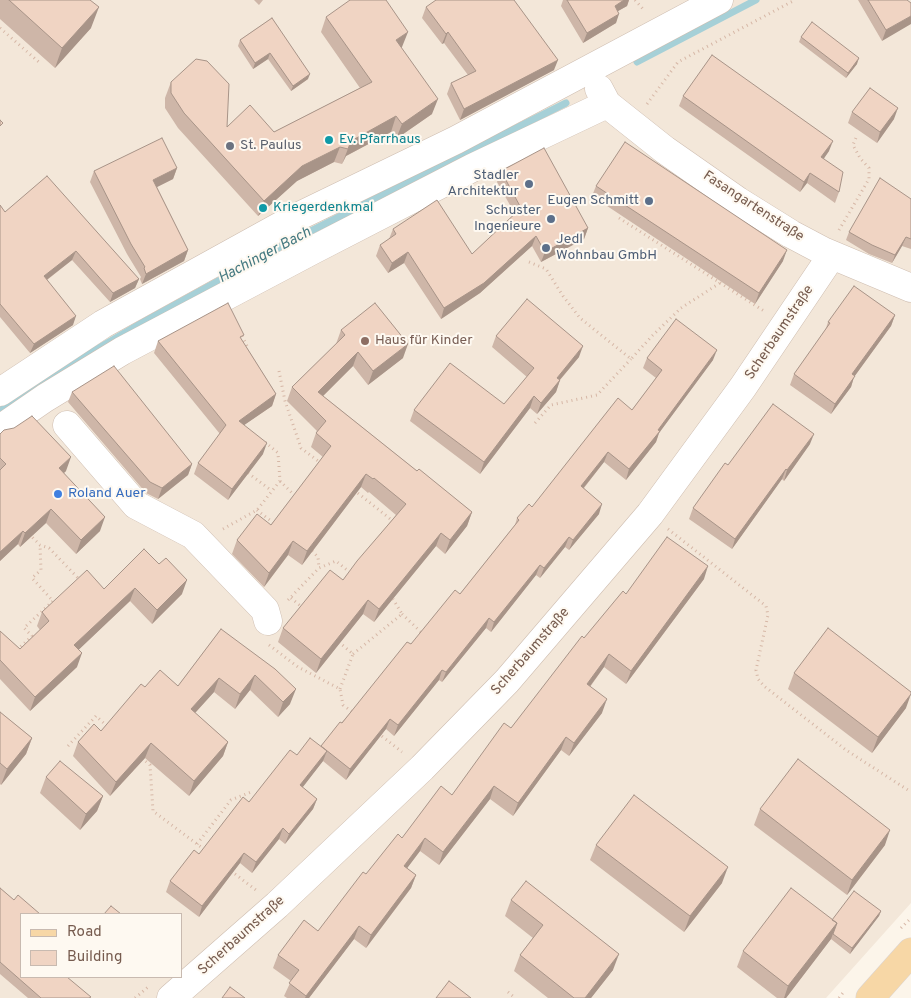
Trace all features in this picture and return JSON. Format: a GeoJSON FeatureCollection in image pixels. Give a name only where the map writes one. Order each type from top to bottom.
{"type":"FeatureCollection","features":[{"type":"Feature","properties":{"kind":"main road"},"geometry":{"type":"LineString","coordinates":[[870,998],[911,952]]}},
{"type":"Feature","properties":{"kind":"street"},"geometry":{"type":"LineString","coordinates":[[0,392],[112,338],[305,254],[464,154],[589,70],[719,0]]}},
{"type":"Feature","properties":{"kind":"street"},"geometry":{"type":"LineString","coordinates":[[0,429],[45,398],[112,338],[294,218],[464,154],[607,104],[589,70]]}},
{"type":"Feature","properties":{"kind":"street","name":"Fasangartenstraße"},"geometry":{"type":"LineString","coordinates":[[607,104],[665,150],[738,201],[791,234],[829,254],[911,288]]}},
{"type":"Feature","properties":{"kind":"street","name":"Scherbaumstraße"},"geometry":{"type":"LineString","coordinates":[[171,998],[277,905],[422,768],[507,681],[650,514],[743,387],[829,254]]}},
{"type":"Feature","properties":{"kind":"street"},"geometry":{"type":"LineString","coordinates":[[67,425],[136,505],[193,535],[265,610],[268,621]]}},
{"type":"Feature","properties":{"kind":"path"},"geometry":{"type":"LineString","coordinates":[[632,124],[678,62],[794,0]]}},
{"type":"Feature","properties":{"kind":"path"},"geometry":{"type":"LineString","coordinates":[[0,28],[40,64]]}},
{"type":"Feature","properties":{"kind":"path"},"geometry":{"type":"LineString","coordinates":[[829,254],[869,179],[869,168],[860,158],[853,145],[857,135]]}},
{"type":"Feature","properties":{"kind":"path"},"geometry":{"type":"LineString","coordinates":[[619,218],[762,310]]}},
{"type":"Feature","properties":{"kind":"path"},"geometry":{"type":"LineString","coordinates":[[530,262],[546,269],[580,318],[631,358]]}},
{"type":"Feature","properties":{"kind":"path"},"geometry":{"type":"LineString","coordinates":[[535,423],[551,405],[597,395],[652,336],[682,308],[720,283]]}},
{"type":"Feature","properties":{"kind":"path"},"geometry":{"type":"LineString","coordinates":[[239,331],[248,348],[241,354]]}},
{"type":"Feature","properties":{"kind":"path"},"geometry":{"type":"LineString","coordinates":[[279,371],[285,401],[301,448],[325,467]]}},
{"type":"Feature","properties":{"kind":"path"},"geometry":{"type":"LineString","coordinates":[[263,441],[278,453],[280,481],[298,498]]}},
{"type":"Feature","properties":{"kind":"path"},"geometry":{"type":"LineString","coordinates":[[248,473],[272,490]]}},
{"type":"Feature","properties":{"kind":"path"},"geometry":{"type":"LineString","coordinates":[[193,535],[215,533],[257,510],[280,481]]}},
{"type":"Feature","properties":{"kind":"path"},"geometry":{"type":"LineString","coordinates":[[348,485],[395,522]]}},
{"type":"Feature","properties":{"kind":"path"},"geometry":{"type":"LineString","coordinates":[[257,510],[277,525]]}},
{"type":"Feature","properties":{"kind":"path"},"geometry":{"type":"LineString","coordinates":[[650,514],[766,606],[768,614],[756,670],[758,679],[764,686],[846,750],[911,792]]}},
{"type":"Feature","properties":{"kind":"path"},"geometry":{"type":"LineString","coordinates":[[26,531],[40,545],[49,548],[79,578],[74,583]]}},
{"type":"Feature","properties":{"kind":"path"},"geometry":{"type":"LineString","coordinates":[[14,652],[32,636],[24,628],[53,601],[32,578],[41,570],[40,545]]}},
{"type":"Feature","properties":{"kind":"path"},"geometry":{"type":"LineString","coordinates":[[312,551],[318,557],[319,568]]}},
{"type":"Feature","properties":{"kind":"path"},"geometry":{"type":"LineString","coordinates":[[340,689],[298,668],[269,646],[268,621],[274,612],[291,598],[319,568],[336,561],[352,574]]}},
{"type":"Feature","properties":{"kind":"path"},"geometry":{"type":"LineString","coordinates":[[291,598],[304,609]]}},
{"type":"Feature","properties":{"kind":"path"},"geometry":{"type":"LineString","coordinates":[[393,599],[402,614],[423,634]]}},
{"type":"Feature","properties":{"kind":"path"},"geometry":{"type":"LineString","coordinates":[[358,716],[343,705],[340,689],[353,654],[402,614]]}},
{"type":"Feature","properties":{"kind":"path"},"geometry":{"type":"LineString","coordinates":[[340,642],[353,654]]}},
{"type":"Feature","properties":{"kind":"path"},"geometry":{"type":"LineString","coordinates":[[68,746],[96,716],[110,728]]}},
{"type":"Feature","properties":{"kind":"path"},"geometry":{"type":"LineString","coordinates":[[372,728],[402,752],[398,759]]}},
{"type":"Feature","properties":{"kind":"path"},"geometry":{"type":"LineString","coordinates":[[136,753],[150,765],[153,811],[212,856]]}},
{"type":"Feature","properties":{"kind":"path"},"geometry":{"type":"LineString","coordinates":[[197,844],[231,800],[250,792]]}},
{"type":"Feature","properties":{"kind":"path"},"geometry":{"type":"LineString","coordinates":[[227,867],[258,891],[251,897]]}},
{"type":"Feature","properties":{"kind":"path"},"geometry":{"type":"LineString","coordinates":[[508,992],[515,998]]}},
{"type":"Feature","properties":{"kind":"shaded area"},"geometry":{"type":"Polygon","coordinates":[[[0,0],[911,0],[911,903],[826,998],[0,998],[0,0]]]}},
{"type":"Feature","properties":{"kind":"building"},"geometry":{"type":"Polygon","coordinates":[[[9,0],[90,0],[99,7],[62,48],[9,0]]]}},
{"type":"Feature","properties":{"kind":"building"},"geometry":{"type":"Polygon","coordinates":[[[350,0],[386,0],[408,32],[396,40],[438,99],[402,124],[396,116],[351,141],[348,149],[340,147],[302,166],[264,201],[184,113],[171,93],[171,82],[196,59],[207,61],[229,84],[227,127],[250,105],[274,132],[372,82],[326,17],[350,0]]]}},
{"type":"Feature","properties":{"kind":"building"},"geometry":{"type":"Polygon","coordinates":[[[436,0],[514,0],[558,60],[464,109],[451,83],[476,71],[448,32],[446,34],[426,7],[436,0]]]}},
{"type":"Feature","properties":{"kind":"building"},"geometry":{"type":"Polygon","coordinates":[[[567,0],[624,0],[615,6],[619,14],[587,33],[567,0]]]}},
{"type":"Feature","properties":{"kind":"building"},"geometry":{"type":"Polygon","coordinates":[[[868,0],[907,0],[911,3],[911,16],[886,30],[868,0]]]}},
{"type":"Feature","properties":{"kind":"building"},"geometry":{"type":"Polygon","coordinates":[[[272,18],[310,74],[293,86],[270,53],[255,63],[240,40],[272,18]]]}},
{"type":"Feature","properties":{"kind":"building"},"geometry":{"type":"Polygon","coordinates":[[[812,22],[859,58],[848,73],[801,37],[812,22]]]}},
{"type":"Feature","properties":{"kind":"building"},"geometry":{"type":"Polygon","coordinates":[[[712,55],[833,141],[821,157],[843,172],[839,192],[810,173],[804,182],[683,96],[712,55]]]}},
{"type":"Feature","properties":{"kind":"building"},"geometry":{"type":"Polygon","coordinates":[[[870,88],[898,108],[880,132],[852,112],[870,88]]]}},
{"type":"Feature","properties":{"kind":"building"},"geometry":{"type":"Polygon","coordinates":[[[162,138],[177,168],[153,180],[188,250],[146,274],[145,267],[131,244],[94,171],[162,138]]]}},
{"type":"Feature","properties":{"kind":"building"},"geometry":{"type":"Polygon","coordinates":[[[625,142],[787,250],[759,293],[596,186],[625,142]]]}},
{"type":"Feature","properties":{"kind":"building"},"geometry":{"type":"Polygon","coordinates":[[[544,148],[588,228],[545,252],[536,236],[484,283],[444,308],[408,252],[392,263],[380,245],[396,234],[393,229],[437,200],[472,254],[521,208],[501,171],[544,148]]]}},
{"type":"Feature","properties":{"kind":"building"},"geometry":{"type":"Polygon","coordinates":[[[47,176],[139,279],[113,293],[76,251],[44,276],[76,316],[34,344],[0,304],[0,205],[5,212],[47,176]]]}},
{"type":"Feature","properties":{"kind":"building"},"geometry":{"type":"Polygon","coordinates":[[[880,178],[911,199],[911,239],[906,237],[895,255],[849,232],[880,178]]]}},
{"type":"Feature","properties":{"kind":"building"},"geometry":{"type":"Polygon","coordinates":[[[854,286],[895,315],[852,374],[855,376],[835,404],[794,374],[854,286]]]}},
{"type":"Feature","properties":{"kind":"building"},"geometry":{"type":"Polygon","coordinates":[[[527,299],[583,346],[557,378],[560,380],[541,403],[534,396],[484,462],[414,410],[450,363],[504,404],[534,368],[496,336],[527,299]]]}},
{"type":"Feature","properties":{"kind":"building"},"geometry":{"type":"Polygon","coordinates":[[[228,303],[244,335],[240,337],[276,394],[239,421],[267,443],[232,489],[198,463],[226,425],[158,341],[228,303]]]}},
{"type":"Feature","properties":{"kind":"building"},"geometry":{"type":"Polygon","coordinates":[[[375,303],[408,344],[373,371],[358,352],[318,392],[472,512],[450,540],[441,533],[379,609],[368,600],[321,659],[283,628],[330,570],[343,580],[406,504],[374,478],[366,474],[307,551],[293,541],[269,573],[237,540],[257,514],[271,525],[331,446],[316,433],[326,421],[292,387],[345,335],[341,330],[375,303]]]}},
{"type":"Feature","properties":{"kind":"building"},"geometry":{"type":"Polygon","coordinates":[[[676,319],[717,350],[658,430],[660,431],[629,469],[608,452],[581,486],[602,504],[573,540],[569,537],[544,568],[540,565],[494,622],[489,618],[446,672],[442,670],[398,725],[390,719],[350,769],[321,746],[340,722],[342,723],[407,642],[411,644],[455,590],[460,594],[519,520],[517,518],[529,504],[532,507],[618,398],[632,410],[662,370],[647,358],[676,319]]]}},
{"type":"Feature","properties":{"kind":"building"},"geometry":{"type":"Polygon","coordinates":[[[114,366],[192,464],[162,488],[150,482],[72,392],[114,366]]]}},
{"type":"Feature","properties":{"kind":"building"},"geometry":{"type":"Polygon","coordinates":[[[773,404],[814,434],[735,539],[693,508],[725,463],[728,465],[773,404]]]}},
{"type":"Feature","properties":{"kind":"building"},"geometry":{"type":"Polygon","coordinates":[[[32,416],[71,457],[59,468],[105,517],[81,540],[51,509],[25,533],[23,531],[0,552],[0,470],[6,464],[0,458],[0,434],[4,430],[14,428],[32,416]]]}},
{"type":"Feature","properties":{"kind":"building"},"geometry":{"type":"Polygon","coordinates":[[[667,537],[708,566],[631,671],[609,654],[587,684],[607,699],[574,743],[566,737],[518,803],[494,786],[443,852],[425,838],[404,866],[416,875],[371,935],[359,926],[306,996],[289,983],[299,970],[278,955],[304,920],[318,931],[363,872],[366,874],[398,834],[402,838],[441,786],[452,795],[504,723],[511,728],[582,636],[584,638],[623,591],[626,594],[667,537]]]}},
{"type":"Feature","properties":{"kind":"building"},"geometry":{"type":"Polygon","coordinates":[[[144,549],[159,564],[166,558],[187,580],[157,610],[135,588],[74,645],[82,653],[35,697],[0,660],[0,631],[20,649],[49,621],[42,612],[87,570],[104,589],[144,549]]]}},
{"type":"Feature","properties":{"kind":"building"},"geometry":{"type":"Polygon","coordinates":[[[828,628],[911,692],[878,737],[794,673],[828,628]]]}},
{"type":"Feature","properties":{"kind":"building"},"geometry":{"type":"Polygon","coordinates":[[[221,629],[275,669],[296,689],[283,702],[255,675],[240,694],[219,678],[191,709],[228,742],[194,781],[151,743],[116,782],[78,742],[94,724],[101,731],[141,684],[145,687],[160,670],[178,686],[221,629]]]}},
{"type":"Feature","properties":{"kind":"building"},"geometry":{"type":"Polygon","coordinates":[[[0,712],[32,738],[7,769],[0,763],[0,712]]]}},
{"type":"Feature","properties":{"kind":"building"},"geometry":{"type":"Polygon","coordinates":[[[310,738],[327,751],[300,785],[317,799],[289,834],[283,828],[256,862],[244,853],[202,906],[170,881],[194,850],[199,854],[243,797],[249,802],[290,750],[297,755],[310,738]]]}},
{"type":"Feature","properties":{"kind":"building"},"geometry":{"type":"Polygon","coordinates":[[[798,759],[890,830],[852,880],[760,809],[798,759]]]}},
{"type":"Feature","properties":{"kind":"building"},"geometry":{"type":"Polygon","coordinates":[[[60,761],[103,796],[86,814],[46,777],[60,761]]]}},
{"type":"Feature","properties":{"kind":"building"},"geometry":{"type":"Polygon","coordinates":[[[634,795],[728,867],[690,916],[596,845],[634,795]]]}},
{"type":"Feature","properties":{"kind":"building"},"geometry":{"type":"Polygon","coordinates":[[[526,881],[619,954],[585,998],[574,998],[520,955],[543,925],[511,900],[526,881]]]}},
{"type":"Feature","properties":{"kind":"building"},"geometry":{"type":"Polygon","coordinates":[[[0,888],[14,900],[18,895],[39,913],[20,913],[20,978],[68,978],[91,997],[41,998],[0,962],[0,888]]]}},
{"type":"Feature","properties":{"kind":"building"},"geometry":{"type":"Polygon","coordinates":[[[791,888],[837,923],[788,986],[743,951],[791,888]]]}},
{"type":"Feature","properties":{"kind":"building"},"geometry":{"type":"Polygon","coordinates":[[[854,891],[881,911],[852,948],[833,934],[837,923],[832,920],[854,891]]]}},
{"type":"Feature","properties":{"kind":"building"},"geometry":{"type":"Polygon","coordinates":[[[111,906],[120,913],[105,913],[111,906]]]}},
{"type":"Feature","properties":{"kind":"building"},"geometry":{"type":"Polygon","coordinates":[[[449,981],[471,998],[436,998],[449,981]]]}},
{"type":"Feature","properties":{"kind":"building"},"geometry":{"type":"Polygon","coordinates":[[[230,987],[245,998],[222,998],[230,987]]]}},
{"type":"Feature","properties":{"kind":"waterway","name":"Hachinger Bach"},"geometry":{"type":"LineString","coordinates":[[637,62],[756,0]]}},
{"type":"Feature","properties":{"kind":"waterway","name":"Hachinger Bach"},"geometry":{"type":"LineString","coordinates":[[0,411],[42,381],[145,321],[293,240],[566,103]]}},
{"type":"Feature","properties":{"kind":"place","name":"Ev. Pfarrhaus"},"geometry":{"type":"Point","coordinates":[329,140]}},
{"type":"Feature","properties":{"kind":"place","name":"St. Paulus"},"geometry":{"type":"Point","coordinates":[230,146]}},
{"type":"Feature","properties":{"kind":"place","name":"Stadler Architektur"},"geometry":{"type":"Point","coordinates":[529,184]}},
{"type":"Feature","properties":{"kind":"place","name":"Eugen Schmitt"},"geometry":{"type":"Point","coordinates":[649,201]}},
{"type":"Feature","properties":{"kind":"place","name":"Kriegerdenkmal"},"geometry":{"type":"Point","coordinates":[263,208]}},
{"type":"Feature","properties":{"kind":"place","name":"Schuster Ingenieure"},"geometry":{"type":"Point","coordinates":[551,219]}},
{"type":"Feature","properties":{"kind":"place","name":"Jedl Wohnbau GmbH"},"geometry":{"type":"Point","coordinates":[546,248]}},
{"type":"Feature","properties":{"kind":"place","name":"Haus für Kinder"},"geometry":{"type":"Point","coordinates":[365,341]}},
{"type":"Feature","properties":{"kind":"place","name":"Roland Auer"},"geometry":{"type":"Point","coordinates":[58,494]}}]}
